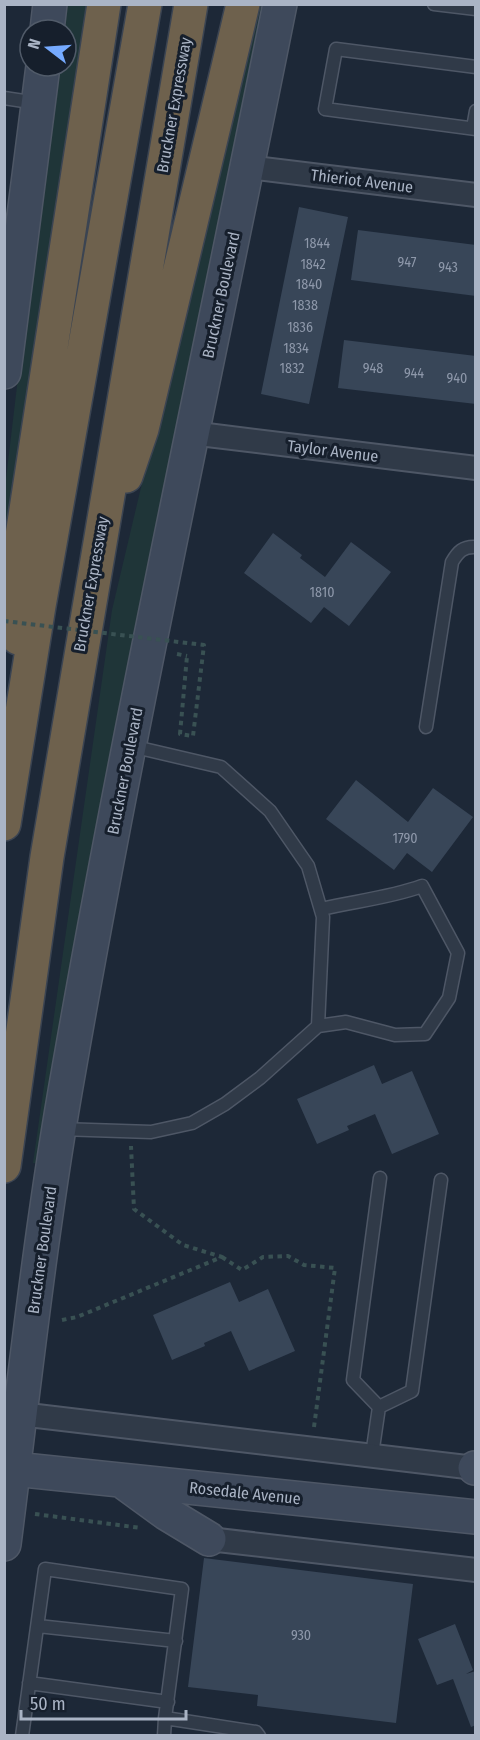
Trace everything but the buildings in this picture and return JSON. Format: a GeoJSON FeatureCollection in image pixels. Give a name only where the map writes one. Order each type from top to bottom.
{"type":"FeatureCollection","features":[{"type":"Feature","properties":{"kind":"highway"},"geometry":{"type":"LineString","coordinates":[[20,723],[17,568],[104,4]]}},
{"type":"Feature","properties":{"kind":"highway"},"geometry":{"type":"LineString","coordinates":[[4,824],[145,4]]}},
{"type":"Feature","properties":{"kind":"highway","name":"Bruckner Expressway"},"geometry":{"type":"LineString","coordinates":[[4,1166],[44,880],[92,580],[190,4]]}},
{"type":"Feature","properties":{"kind":"highway"},"geometry":{"type":"LineString","coordinates":[[92,580],[142,429],[243,4]]}},
{"type":"Feature","properties":{"kind":"main road","name":"Bruckner Boulevard"},"geometry":{"type":"LineString","coordinates":[[4,1544],[8,1468],[20,1414],[59,1130],[191,433],[280,4]]}},
{"type":"Feature","properties":{"kind":"main road"},"geometry":{"type":"LineString","coordinates":[[4,372],[41,78]]}},
{"type":"Feature","properties":{"kind":"main road","name":"Rosedale Avenue"},"geometry":{"type":"LineString","coordinates":[[8,1468],[476,1517]]}},
{"type":"Feature","properties":{"kind":"main road"},"geometry":{"type":"LineString","coordinates":[[121,1480],[166,1513],[209,1539]]}},
{"type":"Feature","properties":{"kind":"street","name":"Thieriot Avenue"},"geometry":{"type":"LineString","coordinates":[[248,167],[476,195]]}},
{"type":"Feature","properties":{"kind":"street","name":"Taylor Avenue"},"geometry":{"type":"LineString","coordinates":[[191,433],[476,468]]}},
{"type":"Feature","properties":{"kind":"street"},"geometry":{"type":"LineString","coordinates":[[20,1414],[475,1468]]}},
{"type":"Feature","properties":{"kind":"street"},"geometry":{"type":"LineString","coordinates":[[209,1539],[476,1570]]}},
{"type":"Feature","properties":{"kind":"lane"},"geometry":{"type":"LineString","coordinates":[[434,4],[476,9]]}},
{"type":"Feature","properties":{"kind":"lane"},"geometry":{"type":"LineString","coordinates":[[476,67],[336,49],[325,110],[474,129],[476,111]]}},
{"type":"Feature","properties":{"kind":"lane"},"geometry":{"type":"LineString","coordinates":[[4,98],[38,103]]}},
{"type":"Feature","properties":{"kind":"lane"},"geometry":{"type":"LineString","coordinates":[[426,727],[452,562],[457,552],[468,546],[476,547]]}},
{"type":"Feature","properties":{"kind":"lane"},"geometry":{"type":"LineString","coordinates":[[131,746],[221,767],[276,820],[308,866],[323,917],[318,1026]]}},
{"type":"Feature","properties":{"kind":"lane"},"geometry":{"type":"LineString","coordinates":[[59,1130],[151,1131],[192,1123],[225,1104],[260,1078],[318,1026],[346,1022],[395,1035],[425,1034],[449,998],[458,953],[422,886],[393,896],[360,900],[321,909]]}},
{"type":"Feature","properties":{"kind":"lane"},"geometry":{"type":"LineString","coordinates":[[379,1407],[353,1380],[380,1178]]}},
{"type":"Feature","properties":{"kind":"lane"},"geometry":{"type":"LineString","coordinates":[[379,1407],[412,1391],[441,1180]]}},
{"type":"Feature","properties":{"kind":"lane"},"geometry":{"type":"LineString","coordinates":[[372,1455],[379,1407]]}},
{"type":"Feature","properties":{"kind":"lane"},"geometry":{"type":"LineString","coordinates":[[475,1468],[476,1463]]}},
{"type":"Feature","properties":{"kind":"lane"},"geometry":{"type":"LineString","coordinates":[[22,1736],[45,1569],[182,1589],[164,1736]]}},
{"type":"Feature","properties":{"kind":"lane"},"geometry":{"type":"LineString","coordinates":[[38,1626],[176,1641]]}},
{"type":"Feature","properties":{"kind":"lane"},"geometry":{"type":"LineString","coordinates":[[29,1683],[168,1701]]}},
{"type":"Feature","properties":{"kind":"lane"},"geometry":{"type":"LineString","coordinates":[[165,1718],[256,1732],[260,1736]]}},
{"type":"Feature","properties":{"kind":"path"},"geometry":{"type":"LineString","coordinates":[[4,621],[204,645],[193,736],[180,734],[187,656],[177,654]]}},
{"type":"Feature","properties":{"kind":"path"},"geometry":{"type":"LineString","coordinates":[[131,1131],[134,1209],[183,1245],[222,1257],[242,1270],[263,1257],[288,1256],[304,1265],[335,1268],[313,1433]]}},
{"type":"Feature","properties":{"kind":"path"},"geometry":{"type":"LineString","coordinates":[[62,1320],[77,1317],[222,1257]]}},
{"type":"Feature","properties":{"kind":"green space"},"geometry":{"type":"Polygon","coordinates":[[[63,5],[96,5],[5,575],[5,487],[54,78],[78,78],[78,18],[61,18],[63,5]]]}},
{"type":"Feature","properties":{"kind":"green space"},"geometry":{"type":"Polygon","coordinates":[[[255,5],[265,5],[40,1164],[33,1163],[112,610],[255,5]]]}}]}
